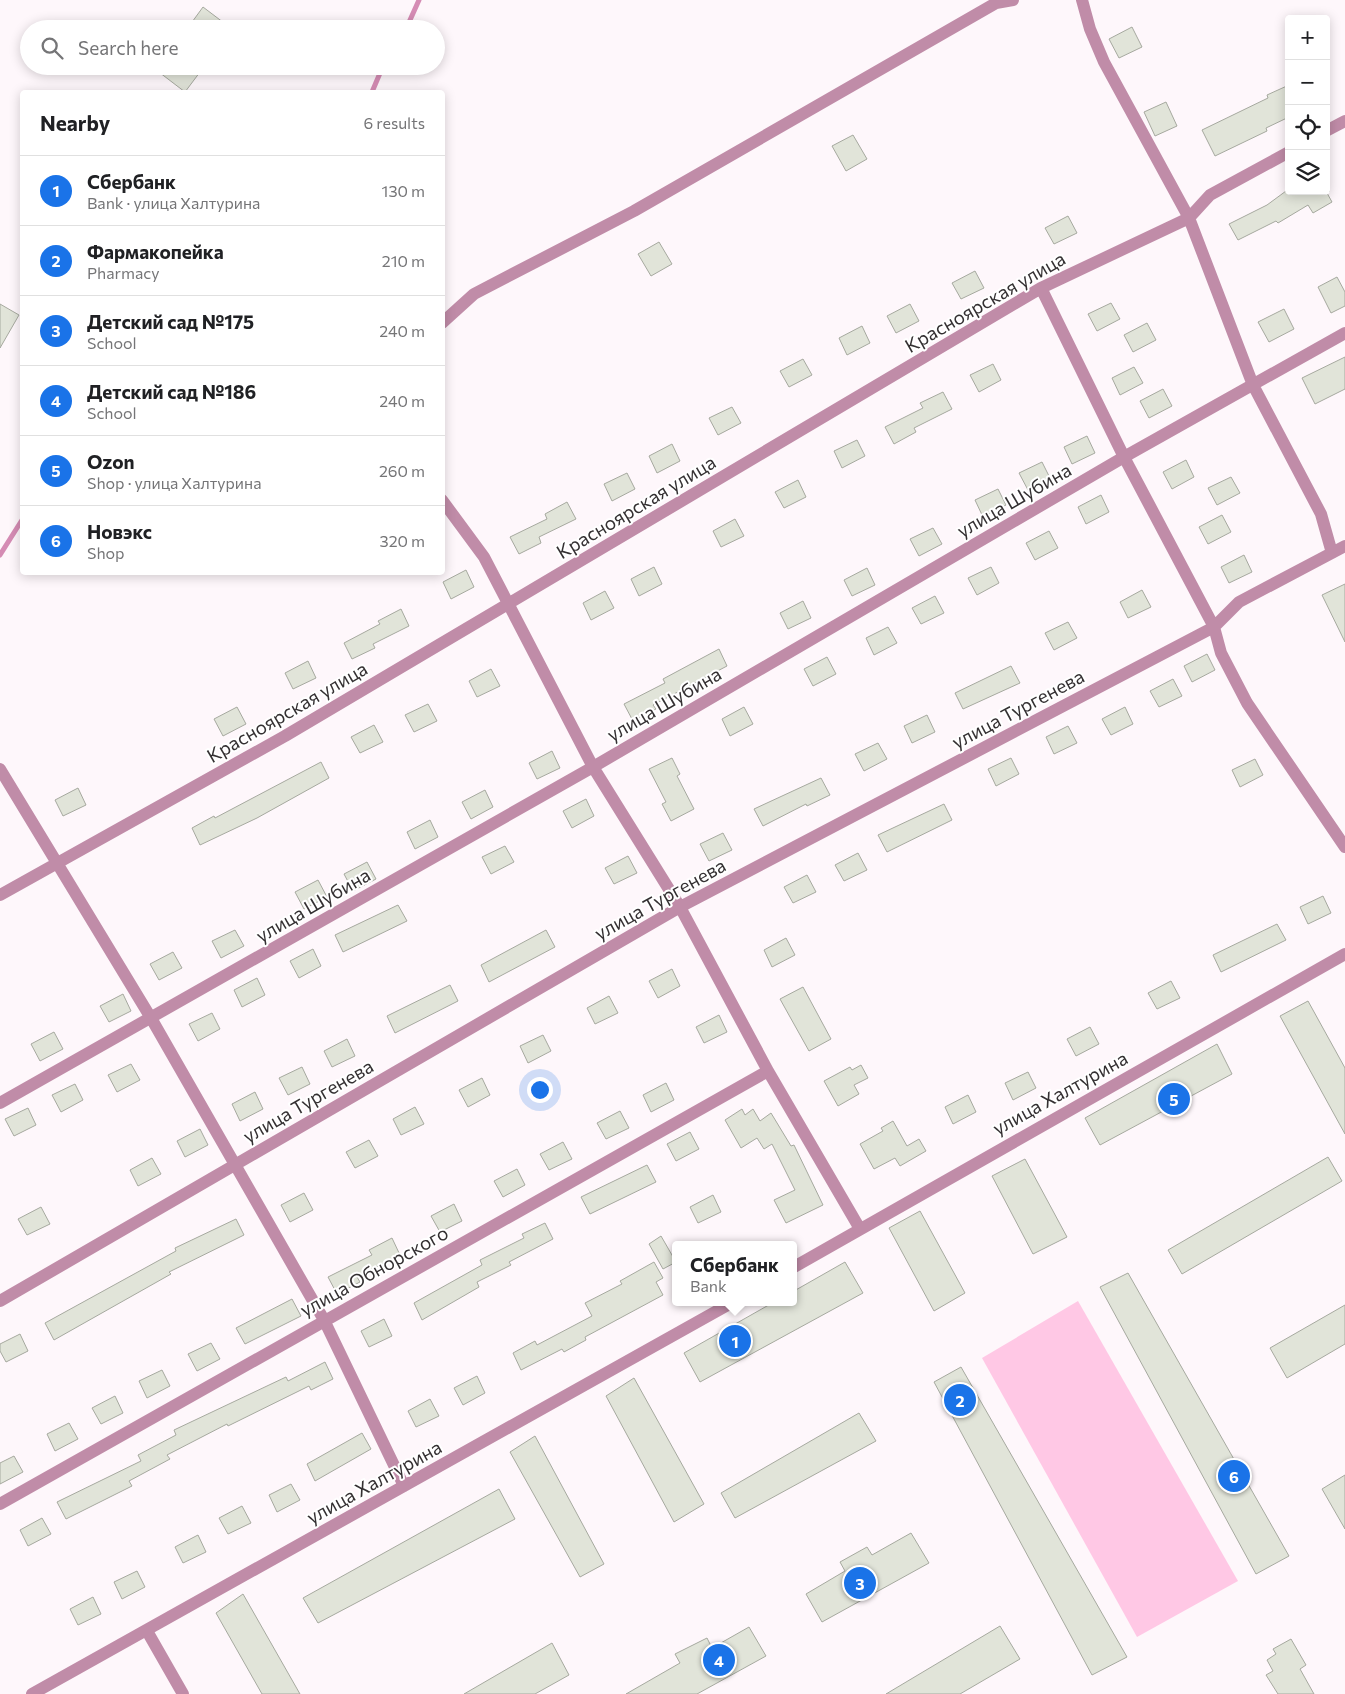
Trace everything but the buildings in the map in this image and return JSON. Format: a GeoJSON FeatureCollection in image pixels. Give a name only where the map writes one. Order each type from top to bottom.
{"type":"FeatureCollection","features":[{"type":"Feature","properties":{"kind":"street"},"geometry":{"type":"LineString","coordinates":[[445,319],[474,294],[634,211],[996,3],[1013,0]]}},
{"type":"Feature","properties":{"kind":"street"},"geometry":{"type":"LineString","coordinates":[[1082,0],[1090,30],[1104,62],[1189,218],[1254,385],[1321,514],[1332,553]]}},
{"type":"Feature","properties":{"kind":"street"},"geometry":{"type":"LineString","coordinates":[[1330,129],[1345,121]]}},
{"type":"Feature","properties":{"kind":"street","name":"Красноярская улица"},"geometry":{"type":"LineString","coordinates":[[0,895],[56,862],[285,736],[1041,288],[1189,218],[1210,196],[1285,154]]}},
{"type":"Feature","properties":{"kind":"street"},"geometry":{"type":"LineString","coordinates":[[1041,288],[1124,457],[1214,627],[1221,653],[1247,703],[1345,847]]}},
{"type":"Feature","properties":{"kind":"street","name":"улица Шубина"},"geometry":{"type":"LineString","coordinates":[[0,1103],[593,768],[1124,457],[1345,333]]}},
{"type":"Feature","properties":{"kind":"street"},"geometry":{"type":"LineString","coordinates":[[445,504],[484,557],[593,768],[680,907],[768,1071],[860,1229]]}},
{"type":"Feature","properties":{"kind":"street","name":"улица Тургенева"},"geometry":{"type":"LineString","coordinates":[[0,1301],[680,907],[1214,627],[1239,602],[1345,546]]}},
{"type":"Feature","properties":{"kind":"street"},"geometry":{"type":"LineString","coordinates":[[0,769],[151,1018],[324,1320],[404,1486]]}},
{"type":"Feature","properties":{"kind":"street","name":"улица Халтурина"},"geometry":{"type":"LineString","coordinates":[[797,1265],[1345,954]]}},
{"type":"Feature","properties":{"kind":"street","name":"улица Обнорского"},"geometry":{"type":"LineString","coordinates":[[0,1504],[768,1071]]}},
{"type":"Feature","properties":{"kind":"street","name":"улица Халтурина"},"geometry":{"type":"LineString","coordinates":[[32,1694],[726,1306]]}},
{"type":"Feature","properties":{"kind":"street"},"geometry":{"type":"LineString","coordinates":[[147,1631],[183,1694]]}},
{"type":"Feature","properties":{"kind":"shaded area"},"geometry":{"type":"Polygon","coordinates":[[[1078,1301],[1238,1581],[1137,1637],[982,1358],[1078,1301]]]}},
{"type":"Feature","properties":{"kind":"waterway"},"geometry":{"type":"LineString","coordinates":[[410,20],[419,0]]}},
{"type":"Feature","properties":{"kind":"waterway"},"geometry":{"type":"LineString","coordinates":[[373,90],[379,75]]}},
{"type":"Feature","properties":{"kind":"waterway"},"geometry":{"type":"LineString","coordinates":[[0,555],[20,523]]}},
{"type":"Feature","properties":{"kind":"place","name":"Ozon"},"geometry":{"type":"Point","coordinates":[1174,1099]}},
{"type":"Feature","properties":{"kind":"place","name":"Сбербанк"},"geometry":{"type":"Point","coordinates":[735,1341]}},
{"type":"Feature","properties":{"kind":"place","name":"Фармакопейка"},"geometry":{"type":"Point","coordinates":[960,1400]}},
{"type":"Feature","properties":{"kind":"place","name":"Новэкс"},"geometry":{"type":"Point","coordinates":[1234,1476]}},
{"type":"Feature","properties":{"kind":"place","name":"Детский сад №175"},"geometry":{"type":"Point","coordinates":[860,1583]}},
{"type":"Feature","properties":{"kind":"place","name":"Детский сад №186"},"geometry":{"type":"Point","coordinates":[719,1660]}}]}
